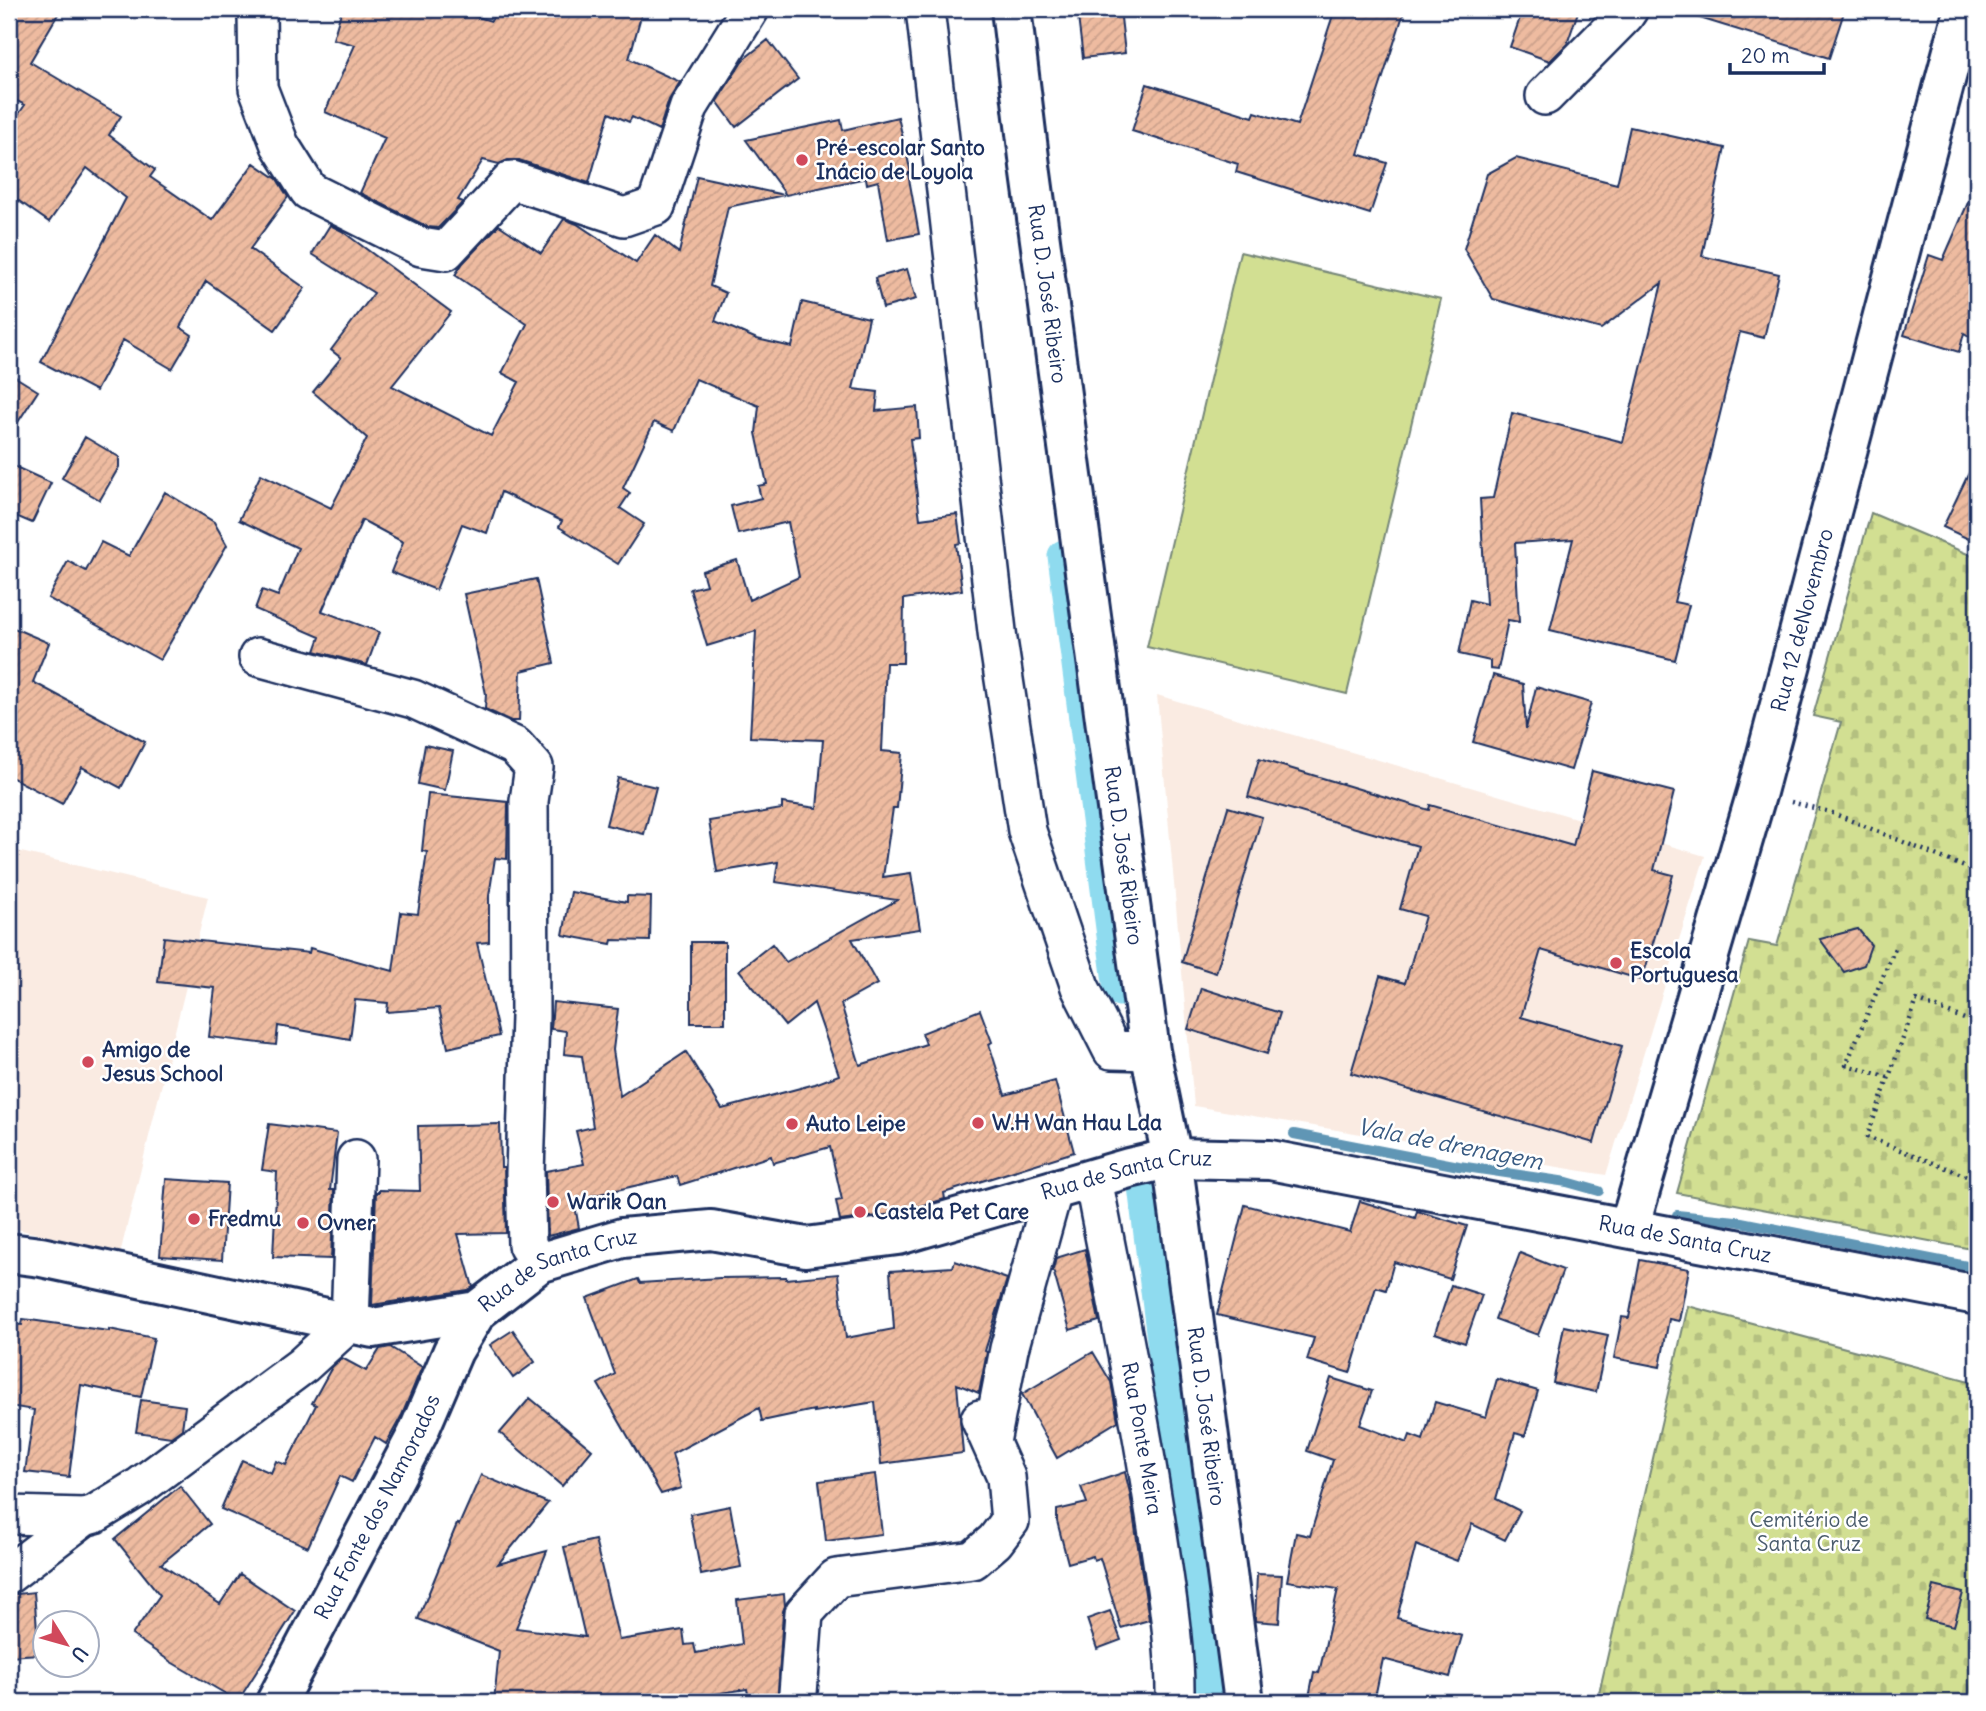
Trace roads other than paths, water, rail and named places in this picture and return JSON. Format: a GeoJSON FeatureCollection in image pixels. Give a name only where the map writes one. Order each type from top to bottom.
{"type":"FeatureCollection","features":[{"type":"Feature","properties":{"kind":"street"},"geometry":{"type":"LineString","coordinates":[[257,12],[258,88],[280,145],[309,191],[421,247],[446,251],[512,180],[624,217],[656,206],[689,107],[750,9]]}},
{"type":"Feature","properties":{"kind":"street"},"geometry":{"type":"LineString","coordinates":[[925,9],[998,640],[1027,831],[1080,987],[1112,1050],[1150,1051]]}},
{"type":"Feature","properties":{"kind":"street","name":"Rua D. José Ribeiro"},"geometry":{"type":"LineString","coordinates":[[1011,9],[1033,194],[1150,1051],[1172,1158],[1244,1702]]}},
{"type":"Feature","properties":{"kind":"street"},"geometry":{"type":"LineString","coordinates":[[1545,96],[1629,9]]}},
{"type":"Feature","properties":{"kind":"street","name":"Rua 12 deNovembro"},"geometry":{"type":"LineString","coordinates":[[1629,1227],[1757,792],[1964,9]]}},
{"type":"Feature","properties":{"kind":"street"},"geometry":{"type":"LineString","coordinates":[[258,657],[413,699],[515,746],[534,767],[529,802],[530,1016],[525,1173],[527,1245],[539,1262]]}},
{"type":"Feature","properties":{"kind":"street","name":"Rua de Santa Cruz"},"geometry":{"type":"LineString","coordinates":[[9,1253],[41,1257],[373,1328],[477,1311],[539,1262],[622,1238],[711,1230],[806,1247],[898,1235],[1172,1158],[1270,1160],[1977,1295]]}},
{"type":"Feature","properties":{"kind":"street"},"geometry":{"type":"LineString","coordinates":[[9,1515],[84,1517],[95,1514],[139,1487],[303,1365],[350,1322],[356,1159]]}},
{"type":"Feature","properties":{"kind":"street","name":"Rua Ponte Meira"},"geometry":{"type":"LineString","coordinates":[[1093,1179],[1146,1454],[1165,1586],[1175,1677],[1175,1702]]}},
{"type":"Feature","properties":{"kind":"street"},"geometry":{"type":"LineString","coordinates":[[798,1692],[804,1613],[836,1578],[973,1560],[995,1541],[1010,1521],[1006,1477],[985,1430],[1053,1191]]}},
{"type":"Feature","properties":{"kind":"street","name":"Rua Fonte dos Namorados"},"geometry":{"type":"LineString","coordinates":[[276,1702],[417,1434],[453,1351],[477,1311]]}},
{"type":"Feature","properties":{"kind":"street"},"geometry":{"type":"LineString","coordinates":[[9,1574],[84,1517]]}},
{"type":"Feature","properties":{"kind":"waterway"},"geometry":{"type":"LineString","coordinates":[[1064,556],[1120,990]]}},
{"type":"Feature","properties":{"kind":"waterway","name":"Vala de drenagem"},"geometry":{"type":"LineString","coordinates":[[1294,1134],[1459,1166],[1567,1182],[1599,1191]]}},
{"type":"Feature","properties":{"kind":"waterway"},"geometry":{"type":"LineString","coordinates":[[1144,1186],[1208,1702]]}},
{"type":"Feature","properties":{"kind":"waterway","name":"Vala de drenagem"},"geometry":{"type":"LineString","coordinates":[[1677,1215],[1736,1221],[1977,1268]]}},
{"type":"Feature","properties":{"kind":"place","name":"Pré-escolar Santo Inácio de Loyola"},"geometry":{"type":"Point","coordinates":[802,160]}},
{"type":"Feature","properties":{"kind":"place","name":"Escola Portuguesa"},"geometry":{"type":"Point","coordinates":[1616,963]}},
{"type":"Feature","properties":{"kind":"place","name":"Amigo de Jesus School"},"geometry":{"type":"Point","coordinates":[88,1062]}},
{"type":"Feature","properties":{"kind":"place","name":"W.H Wan Hau Lda"},"geometry":{"type":"Point","coordinates":[978,1123]}},
{"type":"Feature","properties":{"kind":"place","name":"Auto Leipe"},"geometry":{"type":"Point","coordinates":[792,1124]}},
{"type":"Feature","properties":{"kind":"place","name":"Warik Oan"},"geometry":{"type":"Point","coordinates":[553,1202]}},
{"type":"Feature","properties":{"kind":"place","name":"Castela Pet Care"},"geometry":{"type":"Point","coordinates":[860,1212]}},
{"type":"Feature","properties":{"kind":"place","name":"Fredmu"},"geometry":{"type":"Point","coordinates":[194,1219]}},
{"type":"Feature","properties":{"kind":"place","name":"Ovner"},"geometry":{"type":"Point","coordinates":[303,1223]}},
{"type":"Feature","properties":{"kind":"park label","name":"Cemitério de Santa Cruz"},"geometry":{"type":"Point","coordinates":[1809,1532]}}]}
